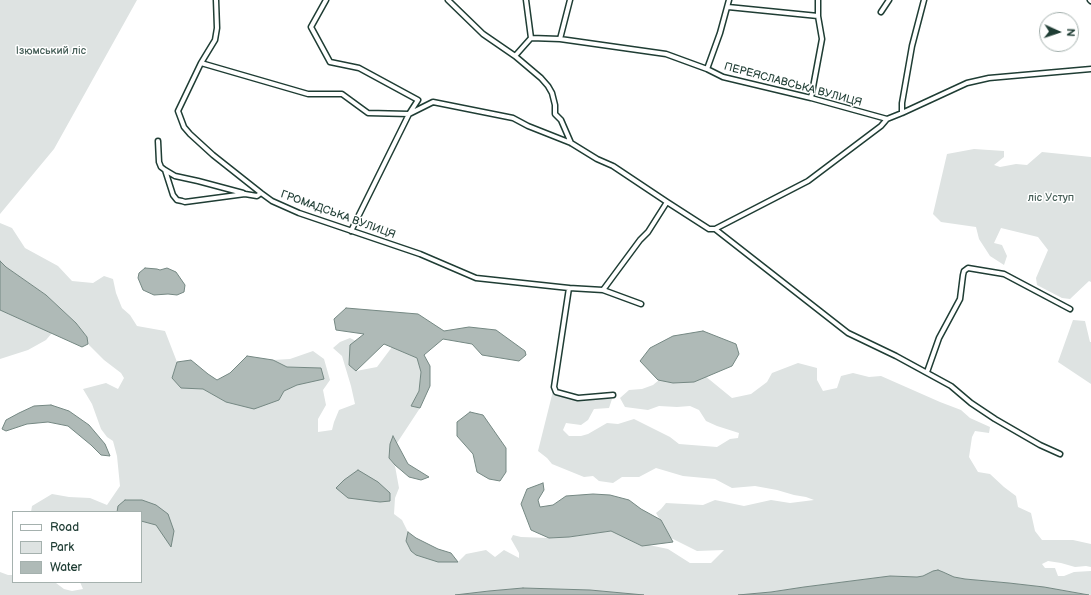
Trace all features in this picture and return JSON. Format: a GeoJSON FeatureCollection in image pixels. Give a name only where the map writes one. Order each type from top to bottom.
{"type":"FeatureCollection","features":[{"type":"Feature","properties":{"kind":"street","name":"ГРОМАДСЬКА ВУЛИЦЯ"},"geometry":{"type":"LineString","coordinates":[[216,0],[217,33],[215,40],[201,64],[178,111],[184,127],[190,134],[212,155],[272,201],[299,213],[420,254],[476,278],[569,288],[603,290],[641,304]]}},
{"type":"Feature","properties":{"kind":"street"},"geometry":{"type":"LineString","coordinates":[[448,0],[483,34],[515,56],[541,78],[548,86],[552,93],[555,105],[555,114],[561,120],[571,143]]}},
{"type":"Feature","properties":{"kind":"street"},"geometry":{"type":"LineString","coordinates":[[515,56],[531,38],[526,0]]}},
{"type":"Feature","properties":{"kind":"street"},"geometry":{"type":"LineString","coordinates":[[560,39],[570,0]]}},
{"type":"Feature","properties":{"kind":"street"},"geometry":{"type":"LineString","coordinates":[[707,69],[730,0]]}},
{"type":"Feature","properties":{"kind":"street"},"geometry":{"type":"LineString","coordinates":[[811,98],[822,39],[818,16],[818,0]]}},
{"type":"Feature","properties":{"kind":"street"},"geometry":{"type":"LineString","coordinates":[[881,12],[889,0]]}},
{"type":"Feature","properties":{"kind":"street"},"geometry":{"type":"LineString","coordinates":[[902,113],[902,103],[912,46],[924,0]]}},
{"type":"Feature","properties":{"kind":"street"},"geometry":{"type":"LineString","coordinates":[[324,1],[311,27],[330,62],[359,68],[418,100],[409,114],[351,230]]}},
{"type":"Feature","properties":{"kind":"street"},"geometry":{"type":"LineString","coordinates":[[728,7],[818,16]]}},
{"type":"Feature","properties":{"kind":"street","name":"ПЕРЕЯСЛАВСЬКА ВУЛИЦЯ"},"geometry":{"type":"LineString","coordinates":[[531,38],[560,39],[666,54],[707,69],[722,77],[811,98],[887,119]]}},
{"type":"Feature","properties":{"kind":"street"},"geometry":{"type":"LineString","coordinates":[[201,64],[308,94],[342,94],[368,113],[409,114],[433,102],[513,118],[528,126],[571,143],[597,159],[613,166],[709,229],[715,229],[808,181],[881,126],[887,119],[967,83],[988,78],[1091,69]]}},
{"type":"Feature","properties":{"kind":"street"},"geometry":{"type":"LineString","coordinates":[[158,141],[158,162],[161,167],[171,174],[245,194],[257,196],[262,193]]}},
{"type":"Feature","properties":{"kind":"street"},"geometry":{"type":"LineString","coordinates":[[165,170],[173,195],[177,200],[185,202],[245,194]]}},
{"type":"Feature","properties":{"kind":"street"},"geometry":{"type":"LineString","coordinates":[[603,290],[648,232],[667,202]]}},
{"type":"Feature","properties":{"kind":"street"},"geometry":{"type":"LineString","coordinates":[[715,229],[848,333],[927,372],[951,386],[970,403],[995,419],[1040,445],[1060,454]]}},
{"type":"Feature","properties":{"kind":"street"},"geometry":{"type":"LineString","coordinates":[[927,372],[938,338],[960,299],[964,271],[968,268],[1004,274],[1070,309]]}},
{"type":"Feature","properties":{"kind":"street"},"geometry":{"type":"LineString","coordinates":[[569,288],[554,387],[556,392],[578,398],[613,395]]}},
{"type":"Feature","properties":{"kind":"green space","name":"Ізюмський ліс"},"geometry":{"type":"Polygon","coordinates":[[[0,0],[137,0],[54,149],[0,214],[0,0]]]}},
{"type":"Feature","properties":{"kind":"green space","name":"ліс Уступ"},"geometry":{"type":"Polygon","coordinates":[[[974,149],[1004,151],[1004,157],[994,165],[1000,167],[1016,164],[1027,165],[1042,152],[1091,157],[1091,282],[1089,281],[1070,299],[1062,298],[1037,285],[1036,278],[1048,250],[1038,237],[1001,228],[994,243],[1002,245],[1007,256],[1004,265],[990,256],[979,239],[976,227],[941,222],[933,214],[947,154],[974,149]]]}},
{"type":"Feature","properties":{"kind":"green space"},"geometry":{"type":"Polygon","coordinates":[[[0,223],[12,228],[25,248],[58,266],[72,281],[93,283],[104,276],[113,279],[116,293],[122,308],[130,315],[137,326],[165,331],[177,362],[172,378],[181,387],[203,389],[226,402],[279,400],[284,391],[297,385],[321,368],[287,367],[273,360],[290,359],[313,351],[324,359],[330,380],[323,390],[326,405],[318,419],[318,432],[332,430],[339,410],[355,404],[342,356],[333,348],[340,342],[350,338],[356,341],[350,346],[349,365],[356,371],[377,367],[392,347],[417,358],[421,372],[419,391],[411,406],[420,408],[397,443],[393,436],[389,458],[395,466],[399,488],[395,498],[394,514],[402,520],[408,532],[406,541],[411,551],[458,562],[466,554],[486,550],[495,557],[504,550],[519,558],[519,553],[511,539],[513,535],[521,537],[549,538],[569,537],[611,531],[642,546],[649,545],[668,549],[690,563],[711,563],[724,550],[697,551],[671,538],[656,513],[666,503],[703,505],[715,500],[744,506],[771,500],[790,503],[814,500],[755,486],[732,488],[715,479],[683,476],[656,468],[639,477],[622,477],[613,483],[599,481],[593,476],[584,477],[552,464],[538,451],[554,387],[556,392],[578,398],[594,397],[612,399],[609,408],[594,409],[588,420],[581,425],[566,423],[563,430],[569,436],[581,436],[588,434],[607,423],[618,424],[634,419],[670,437],[679,444],[717,447],[730,439],[738,438],[739,433],[706,421],[699,410],[690,406],[659,406],[648,410],[625,407],[620,398],[629,390],[642,389],[653,385],[670,371],[699,371],[732,398],[751,394],[767,382],[772,373],[798,363],[817,368],[817,380],[823,391],[837,388],[841,376],[853,373],[869,377],[881,376],[961,410],[970,418],[990,427],[989,433],[975,431],[972,437],[969,457],[978,472],[990,474],[1016,496],[1018,507],[1031,513],[1035,531],[1042,540],[1073,540],[1091,544],[1091,567],[1075,567],[1048,561],[1042,564],[1045,568],[1055,568],[1058,576],[1064,576],[1074,572],[1091,571],[1091,595],[1044,587],[965,579],[954,577],[943,572],[933,571],[917,577],[890,576],[738,595],[644,595],[590,590],[523,588],[455,595],[0,595],[0,572],[12,575],[12,583],[56,583],[64,589],[72,591],[83,589],[80,583],[142,583],[142,511],[31,511],[32,506],[52,494],[69,497],[90,498],[107,505],[120,486],[117,456],[113,441],[107,437],[101,429],[92,404],[83,389],[106,383],[118,389],[124,378],[121,373],[104,360],[88,344],[87,337],[76,323],[46,295],[6,267],[0,261],[0,223]]]}},
{"type":"Feature","properties":{"kind":"green space"},"geometry":{"type":"Polygon","coordinates":[[[0,310],[52,333],[46,340],[28,350],[0,359],[0,310]]]}},
{"type":"Feature","properties":{"kind":"green space"},"geometry":{"type":"Polygon","coordinates":[[[1073,320],[1085,321],[1091,342],[1091,384],[1058,362],[1073,320]]]}},
{"type":"Feature","properties":{"kind":"water"},"geometry":{"type":"Polygon","coordinates":[[[0,261],[6,267],[46,295],[76,323],[87,337],[88,344],[82,347],[0,310],[0,261]]]}},
{"type":"Feature","properties":{"kind":"water"},"geometry":{"type":"Polygon","coordinates":[[[145,268],[160,270],[167,268],[176,272],[185,285],[184,292],[177,295],[154,295],[143,290],[138,278],[139,273],[145,268]]]}},
{"type":"Feature","properties":{"kind":"water"},"geometry":{"type":"Polygon","coordinates":[[[346,308],[418,314],[444,331],[469,327],[496,330],[525,351],[526,355],[519,361],[482,355],[472,344],[443,339],[424,355],[430,366],[430,386],[420,408],[411,406],[419,391],[421,372],[417,358],[384,344],[356,371],[349,365],[350,345],[364,334],[336,330],[334,319],[346,308]]]}},
{"type":"Feature","properties":{"kind":"water"},"geometry":{"type":"Polygon","coordinates":[[[703,331],[736,344],[739,354],[732,366],[694,382],[673,383],[658,380],[640,361],[650,348],[673,336],[703,331]]]}},
{"type":"Feature","properties":{"kind":"water"},"geometry":{"type":"Polygon","coordinates":[[[247,356],[273,360],[287,367],[321,368],[324,379],[297,385],[284,391],[279,400],[254,409],[226,402],[203,389],[181,388],[172,378],[177,362],[191,360],[217,380],[230,373],[247,356]]]}},
{"type":"Feature","properties":{"kind":"water"},"geometry":{"type":"Polygon","coordinates":[[[51,405],[69,411],[89,425],[105,444],[110,456],[101,455],[68,426],[48,422],[27,424],[6,431],[2,429],[6,420],[19,413],[34,406],[51,405]]]}},
{"type":"Feature","properties":{"kind":"water"},"geometry":{"type":"Polygon","coordinates":[[[470,412],[483,415],[506,448],[506,472],[500,481],[489,479],[477,472],[473,454],[457,436],[457,422],[470,412]]]}},
{"type":"Feature","properties":{"kind":"water"},"geometry":{"type":"Polygon","coordinates":[[[393,436],[408,464],[429,477],[421,480],[409,477],[395,465],[389,458],[390,444],[393,436]]]}},
{"type":"Feature","properties":{"kind":"water"},"geometry":{"type":"Polygon","coordinates":[[[358,470],[378,482],[390,493],[390,501],[380,502],[348,498],[336,488],[358,470]]]}},
{"type":"Feature","properties":{"kind":"water"},"geometry":{"type":"Polygon","coordinates":[[[543,483],[544,490],[538,500],[540,507],[553,505],[566,496],[593,494],[610,495],[629,500],[641,509],[661,520],[673,542],[642,546],[611,531],[569,537],[549,538],[531,530],[521,504],[527,489],[543,483]]]}},
{"type":"Feature","properties":{"kind":"water"},"geometry":{"type":"Polygon","coordinates":[[[125,500],[142,500],[156,505],[168,514],[174,531],[171,547],[156,525],[142,521],[142,511],[117,511],[118,506],[125,500]]]}},
{"type":"Feature","properties":{"kind":"water"},"geometry":{"type":"Polygon","coordinates":[[[408,532],[416,538],[438,549],[451,553],[458,562],[438,562],[416,555],[411,551],[406,541],[408,532]]]}},
{"type":"Feature","properties":{"kind":"water"},"geometry":{"type":"Polygon","coordinates":[[[938,570],[954,577],[965,579],[1044,587],[1089,595],[738,595],[890,576],[917,577],[938,570]]]}},
{"type":"Feature","properties":{"kind":"water"},"geometry":{"type":"Polygon","coordinates":[[[523,588],[590,590],[644,595],[455,595],[523,588]]]}}]}
